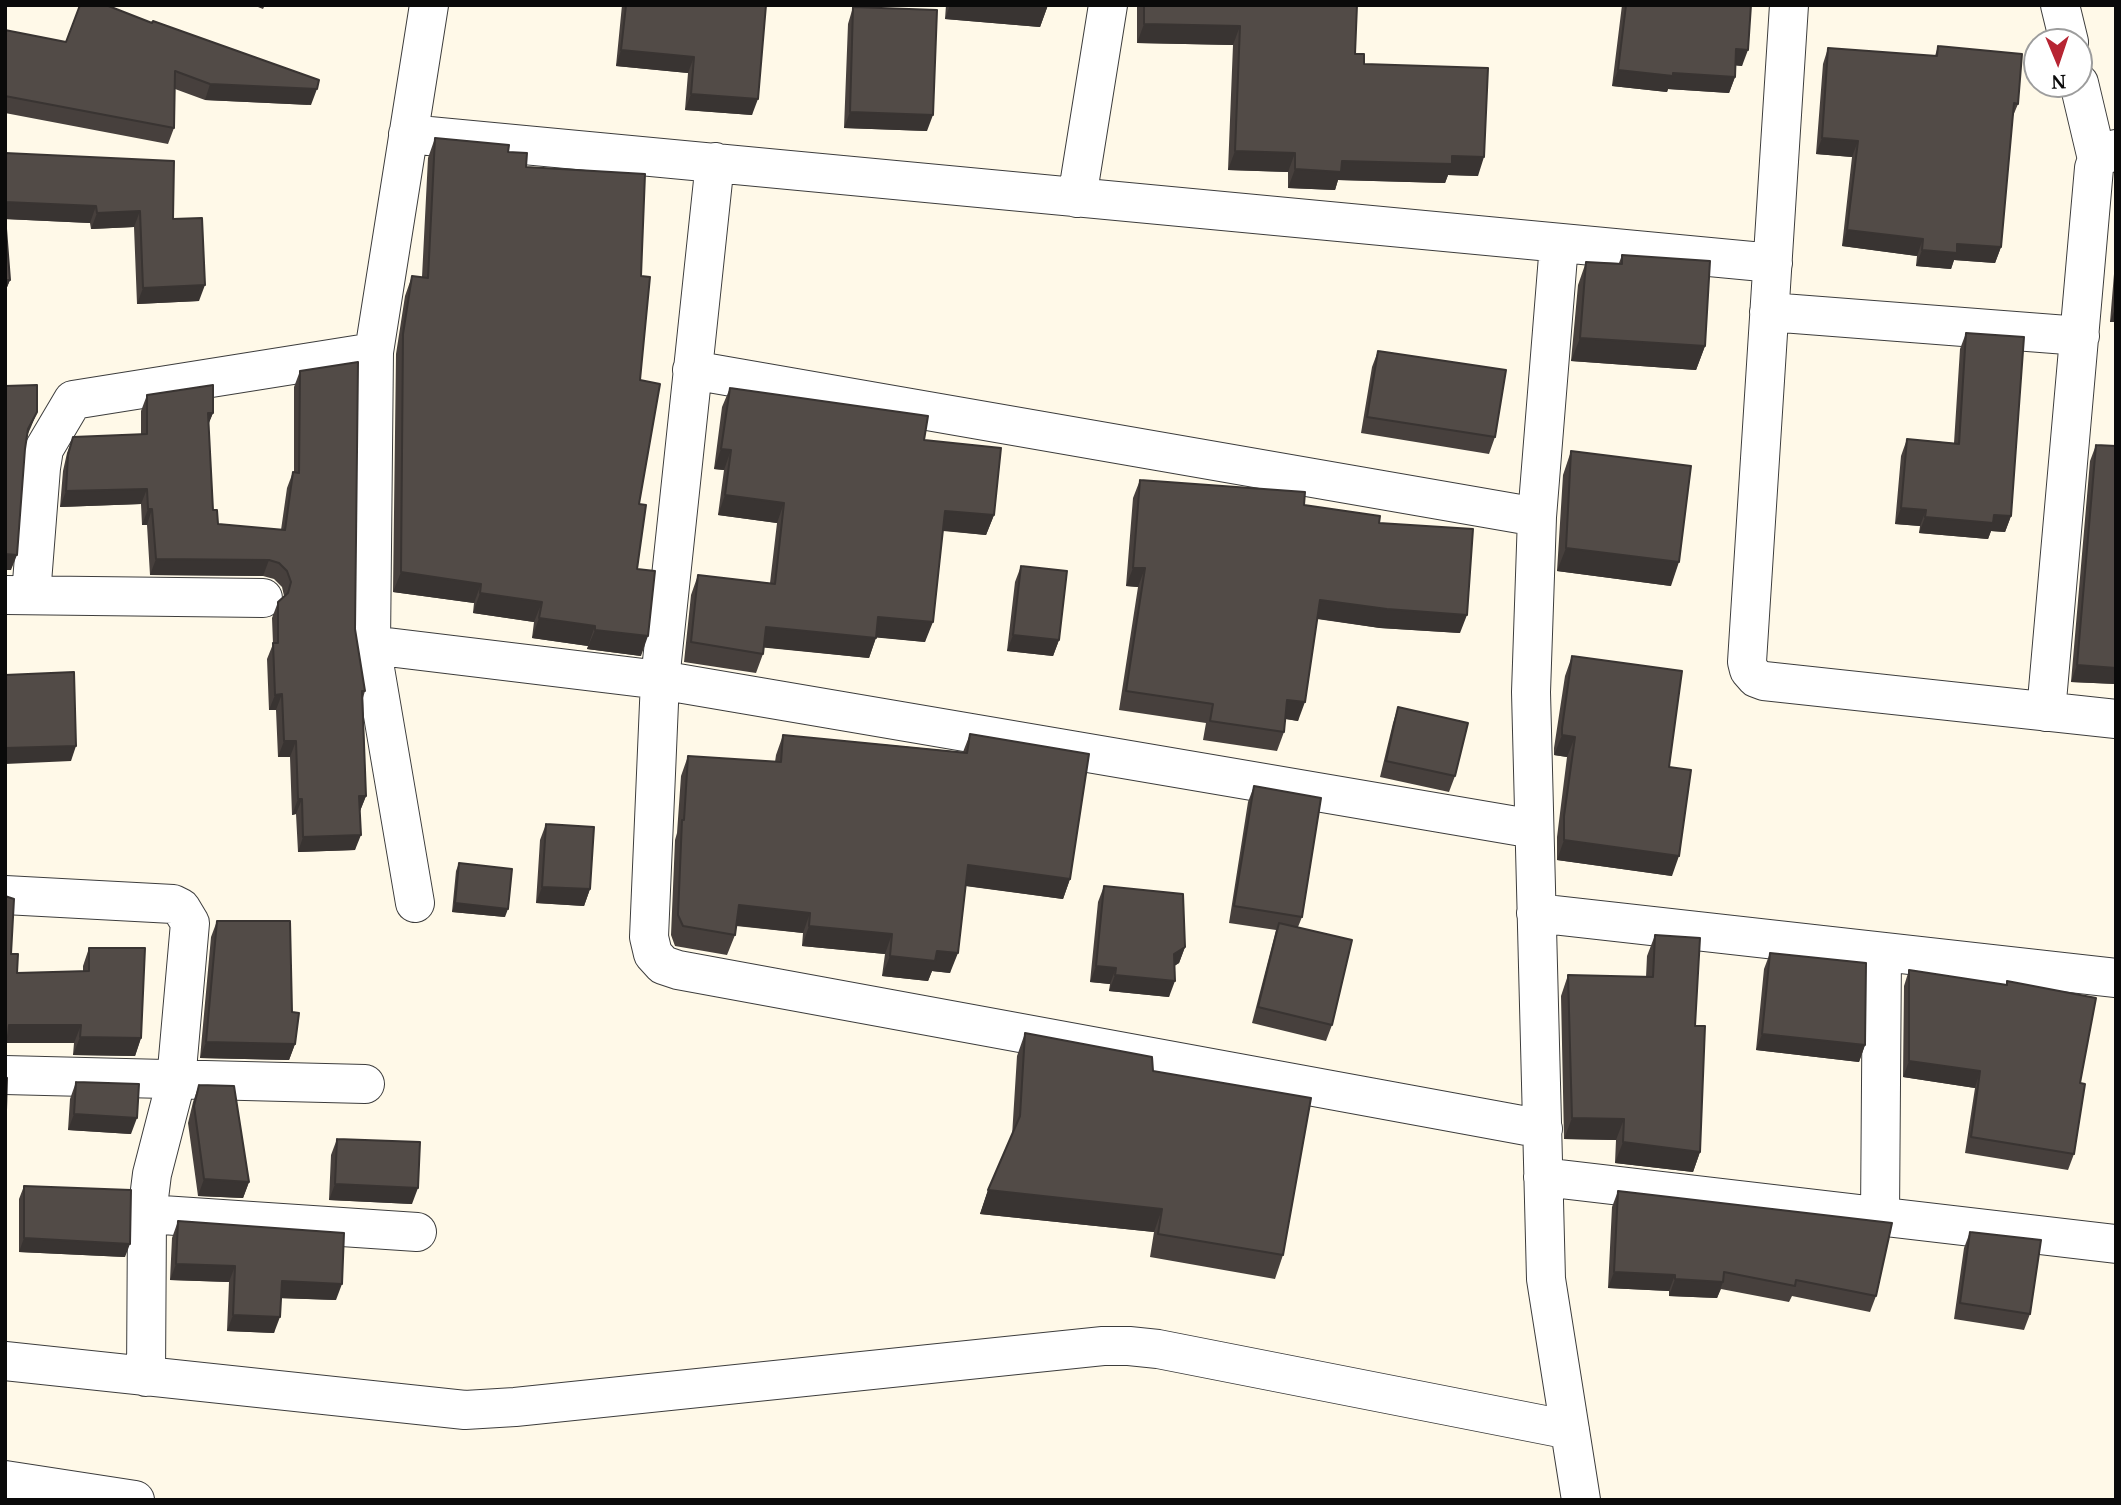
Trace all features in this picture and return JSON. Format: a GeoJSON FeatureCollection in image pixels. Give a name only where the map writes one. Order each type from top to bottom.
{"type":"FeatureCollection","features":[{"type":"Feature","properties":{"kind":"street"},"geometry":{"type":"LineString","coordinates":[[415,903],[371,645],[374,352],[429,5]]}},
{"type":"Feature","properties":{"kind":"street"},"geometry":{"type":"LineString","coordinates":[[1077,198],[1108,5]]}},
{"type":"Feature","properties":{"kind":"street"},"geometry":{"type":"LineString","coordinates":[[1789,5],[1747,662],[1749,670],[1756,678],[1764,681],[2116,719]]}},
{"type":"Feature","properties":{"kind":"street"},"geometry":{"type":"LineString","coordinates":[[2046,712],[2094,168],[2107,154],[2085,98]]}},
{"type":"Feature","properties":{"kind":"street"},"geometry":{"type":"LineString","coordinates":[[408,134],[1773,263]]}},
{"type":"Feature","properties":{"kind":"street"},"geometry":{"type":"LineString","coordinates":[[715,162],[660,680],[649,937],[653,954],[663,965],[678,970],[1542,1129]]}},
{"type":"Feature","properties":{"kind":"street"},"geometry":{"type":"LineString","coordinates":[[1559,244],[1537,517],[1531,692],[1546,1279],[1581,1500]]}},
{"type":"Feature","properties":{"kind":"street"},"geometry":{"type":"LineString","coordinates":[[1769,312],[2080,336]]}},
{"type":"Feature","properties":{"kind":"street"},"geometry":{"type":"LineString","coordinates":[[263,598],[18,595],[44,449],[73,400],[374,352]]}},
{"type":"Feature","properties":{"kind":"street"},"geometry":{"type":"LineString","coordinates":[[692,370],[1537,517]]}},
{"type":"Feature","properties":{"kind":"street"},"geometry":{"type":"LineString","coordinates":[[371,645],[660,680],[1534,829]]}},
{"type":"Feature","properties":{"kind":"street"},"geometry":{"type":"LineString","coordinates":[[5,895],[173,904],[181,908],[190,923],[176,1081],[152,1174],[147,1214],[146,1377]]}},
{"type":"Feature","properties":{"kind":"street"},"geometry":{"type":"LineString","coordinates":[[1536,912],[2116,978]]}},
{"type":"Feature","properties":{"kind":"street"},"geometry":{"type":"LineString","coordinates":[[1880,1216],[1882,952]]}},
{"type":"Feature","properties":{"kind":"street"},"geometry":{"type":"LineString","coordinates":[[5,1075],[365,1084]]}},
{"type":"Feature","properties":{"kind":"street"},"geometry":{"type":"LineString","coordinates":[[1544,1177],[2116,1244]]}},
{"type":"Feature","properties":{"kind":"street"},"geometry":{"type":"LineString","coordinates":[[147,1214],[417,1232]]}},
{"type":"Feature","properties":{"kind":"street"},"geometry":{"type":"LineString","coordinates":[[5,1361],[465,1410],[1103,1346],[1158,1349],[1570,1430]]}},
{"type":"Feature","properties":{"kind":"street"},"geometry":{"type":"LineString","coordinates":[[5,1480],[135,1500]]}},
{"type":"Feature","properties":{"kind":"building"},"geometry":{"type":"Polygon","coordinates":[[[80,5],[106,5],[152,23],[153,21],[319,80],[317,89],[210,84],[175,71],[174,128],[5,96],[5,30],[66,42],[80,5]]]}},
{"type":"Feature","properties":{"kind":"building"},"geometry":{"type":"Polygon","coordinates":[[[626,5],[766,5],[758,99],[691,94],[694,57],[621,50],[626,5]]]}},
{"type":"Feature","properties":{"kind":"building"},"geometry":{"type":"Polygon","coordinates":[[[1144,5],[1357,5],[1355,54],[1364,54],[1364,64],[1488,68],[1484,157],[1452,156],[1452,164],[1342,161],[1341,172],[1295,169],[1295,153],[1235,151],[1240,26],[1144,24],[1144,5]]]}},
{"type":"Feature","properties":{"kind":"building"},"geometry":{"type":"Polygon","coordinates":[[[1626,5],[1751,5],[1748,50],[1736,49],[1735,77],[1673,73],[1673,76],[1618,70],[1626,5]]]}},
{"type":"Feature","properties":{"kind":"building"},"geometry":{"type":"Polygon","coordinates":[[[853,7],[937,10],[933,115],[850,112],[853,7]]]}},
{"type":"Feature","properties":{"kind":"building"},"geometry":{"type":"Polygon","coordinates":[[[1938,46],[2022,54],[2018,104],[2014,103],[2001,247],[1957,244],[1957,253],[1922,250],[1923,239],[1847,230],[1858,141],[1822,138],[1828,48],[1937,56],[1938,46]]]}},
{"type":"Feature","properties":{"kind":"building"},"geometry":{"type":"Polygon","coordinates":[[[435,138],[509,145],[508,152],[527,153],[526,167],[645,174],[641,276],[650,277],[640,380],[660,384],[639,504],[646,505],[637,569],[655,571],[648,636],[595,630],[595,626],[539,618],[542,602],[480,593],[481,584],[401,572],[403,334],[412,276],[428,278],[435,138]]]}},
{"type":"Feature","properties":{"kind":"building"},"geometry":{"type":"Polygon","coordinates":[[[5,153],[174,161],[173,219],[202,218],[205,285],[143,288],[140,211],[97,213],[96,206],[5,202],[5,153]]]}},
{"type":"Feature","properties":{"kind":"building"},"geometry":{"type":"Polygon","coordinates":[[[5,216],[10,280],[5,280],[5,216]]]}},
{"type":"Feature","properties":{"kind":"building"},"geometry":{"type":"Polygon","coordinates":[[[1622,255],[1710,261],[1705,346],[1580,338],[1586,262],[1622,264],[1622,255]]]}},
{"type":"Feature","properties":{"kind":"building"},"geometry":{"type":"Polygon","coordinates":[[[1966,333],[2024,337],[2011,516],[1994,515],[1993,523],[1925,517],[1926,510],[1901,508],[1907,439],[1959,444],[1966,333]]]}},
{"type":"Feature","properties":{"kind":"building"},"geometry":{"type":"Polygon","coordinates":[[[1378,351],[1506,370],[1495,437],[1367,417],[1378,351]]]}},
{"type":"Feature","properties":{"kind":"building"},"geometry":{"type":"Polygon","coordinates":[[[358,362],[355,629],[365,691],[362,691],[366,796],[359,796],[361,835],[303,837],[302,799],[298,799],[296,741],[284,741],[282,694],[275,695],[273,643],[278,643],[278,602],[288,593],[291,582],[287,571],[279,563],[269,560],[156,559],[152,509],[148,509],[147,489],[66,491],[68,455],[73,437],[147,434],[147,395],[213,385],[213,413],[208,413],[213,510],[217,510],[218,524],[285,530],[293,472],[299,473],[300,371],[358,362]]]}},
{"type":"Feature","properties":{"kind":"building"},"geometry":{"type":"Polygon","coordinates":[[[37,385],[37,412],[28,429],[25,449],[17,555],[5,554],[5,386],[37,385]]]}},
{"type":"Feature","properties":{"kind":"building"},"geometry":{"type":"Polygon","coordinates":[[[730,388],[928,416],[924,440],[1001,448],[994,515],[945,511],[933,622],[878,617],[876,638],[766,627],[763,654],[691,642],[698,575],[775,584],[784,503],[725,495],[731,450],[721,449],[730,388]]]}},
{"type":"Feature","properties":{"kind":"building"},"geometry":{"type":"Polygon","coordinates":[[[2096,445],[2116,446],[2116,668],[2077,665],[2096,445]]]}},
{"type":"Feature","properties":{"kind":"building"},"geometry":{"type":"Polygon","coordinates":[[[1571,451],[1691,466],[1679,562],[1566,548],[1571,451]]]}},
{"type":"Feature","properties":{"kind":"building"},"geometry":{"type":"Polygon","coordinates":[[[1140,480],[1305,492],[1304,505],[1380,516],[1379,523],[1473,529],[1467,615],[1387,609],[1320,600],[1305,702],[1287,700],[1284,732],[1210,721],[1213,704],[1126,691],[1145,568],[1133,568],[1140,480]]]}},
{"type":"Feature","properties":{"kind":"building"},"geometry":{"type":"Polygon","coordinates":[[[1021,566],[1067,571],[1059,640],[1013,635],[1021,566]]]}},
{"type":"Feature","properties":{"kind":"building"},"geometry":{"type":"Polygon","coordinates":[[[1572,656],[1682,671],[1669,767],[1691,770],[1679,856],[1564,840],[1564,816],[1575,737],[1562,735],[1562,728],[1572,656]]]}},
{"type":"Feature","properties":{"kind":"building"},"geometry":{"type":"Polygon","coordinates":[[[74,672],[76,746],[5,748],[5,675],[74,672]]]}},
{"type":"Feature","properties":{"kind":"building"},"geometry":{"type":"Polygon","coordinates":[[[1398,707],[1468,723],[1455,776],[1386,761],[1398,707]]]}},
{"type":"Feature","properties":{"kind":"building"},"geometry":{"type":"Polygon","coordinates":[[[970,734],[1089,754],[1070,879],[968,865],[958,953],[937,951],[935,961],[890,956],[892,934],[809,926],[810,913],[739,905],[735,935],[683,926],[678,915],[688,756],[781,762],[783,735],[967,753],[970,734]]]}},
{"type":"Feature","properties":{"kind":"building"},"geometry":{"type":"Polygon","coordinates":[[[1254,786],[1321,798],[1302,917],[1234,906],[1254,786]]]}},
{"type":"Feature","properties":{"kind":"building"},"geometry":{"type":"Polygon","coordinates":[[[546,824],[594,827],[590,889],[542,887],[546,824]]]}},
{"type":"Feature","properties":{"kind":"building"},"geometry":{"type":"Polygon","coordinates":[[[459,863],[512,869],[508,909],[455,903],[459,863]]]}},
{"type":"Feature","properties":{"kind":"building"},"geometry":{"type":"Polygon","coordinates":[[[1104,886],[1183,894],[1185,947],[1174,954],[1175,981],[1115,975],[1116,968],[1096,966],[1104,886]]]}},
{"type":"Feature","properties":{"kind":"building"},"geometry":{"type":"Polygon","coordinates":[[[5,896],[14,899],[11,954],[18,954],[17,973],[89,971],[89,948],[145,948],[141,1038],[80,1037],[81,1025],[9,1025],[8,1036],[5,1037],[5,896]]]}},
{"type":"Feature","properties":{"kind":"building"},"geometry":{"type":"Polygon","coordinates":[[[217,921],[290,921],[292,1012],[299,1013],[295,1044],[206,1042],[217,921]]]}},
{"type":"Feature","properties":{"kind":"building"},"geometry":{"type":"Polygon","coordinates":[[[1279,923],[1352,940],[1332,1025],[1258,1007],[1279,923]]]}},
{"type":"Feature","properties":{"kind":"building"},"geometry":{"type":"Polygon","coordinates":[[[1655,935],[1700,938],[1695,1026],[1705,1026],[1700,1152],[1623,1142],[1624,1119],[1572,1118],[1568,975],[1653,977],[1655,935]]]}},
{"type":"Feature","properties":{"kind":"building"},"geometry":{"type":"Polygon","coordinates":[[[1770,953],[1866,963],[1865,1045],[1762,1034],[1770,953]]]}},
{"type":"Feature","properties":{"kind":"building"},"geometry":{"type":"Polygon","coordinates":[[[1909,970],[2007,985],[2007,981],[2096,998],[2080,1083],[2085,1084],[2074,1154],[1971,1137],[1980,1071],[1909,1061],[1909,970]]]}},
{"type":"Feature","properties":{"kind":"building"},"geometry":{"type":"Polygon","coordinates":[[[1025,1033],[1152,1057],[1153,1071],[1311,1098],[1283,1255],[1158,1234],[1162,1209],[988,1190],[1020,1116],[1025,1033]]]}},
{"type":"Feature","properties":{"kind":"building"},"geometry":{"type":"Polygon","coordinates":[[[5,1077],[7,1078],[5,1142],[5,1077]]]}},
{"type":"Feature","properties":{"kind":"building"},"geometry":{"type":"Polygon","coordinates":[[[76,1082],[139,1084],[137,1118],[74,1114],[76,1082]]]}},
{"type":"Feature","properties":{"kind":"building"},"geometry":{"type":"Polygon","coordinates":[[[199,1085],[234,1086],[249,1182],[204,1179],[194,1106],[199,1085]]]}},
{"type":"Feature","properties":{"kind":"building"},"geometry":{"type":"Polygon","coordinates":[[[337,1139],[420,1142],[418,1188],[335,1184],[337,1139]]]}},
{"type":"Feature","properties":{"kind":"building"},"geometry":{"type":"Polygon","coordinates":[[[24,1186],[131,1190],[130,1244],[24,1238],[24,1186]]]}},
{"type":"Feature","properties":{"kind":"building"},"geometry":{"type":"Polygon","coordinates":[[[1618,1191],[1892,1223],[1876,1296],[1796,1280],[1795,1286],[1724,1272],[1723,1282],[1675,1279],[1675,1275],[1614,1272],[1618,1191]]]}},
{"type":"Feature","properties":{"kind":"building"},"geometry":{"type":"Polygon","coordinates":[[[178,1221],[344,1233],[342,1284],[282,1281],[280,1317],[233,1315],[235,1266],[176,1264],[178,1221]]]}},
{"type":"Feature","properties":{"kind":"building"},"geometry":{"type":"Polygon","coordinates":[[[1970,1232],[2041,1240],[2030,1314],[1960,1303],[1970,1232]]]}}]}
